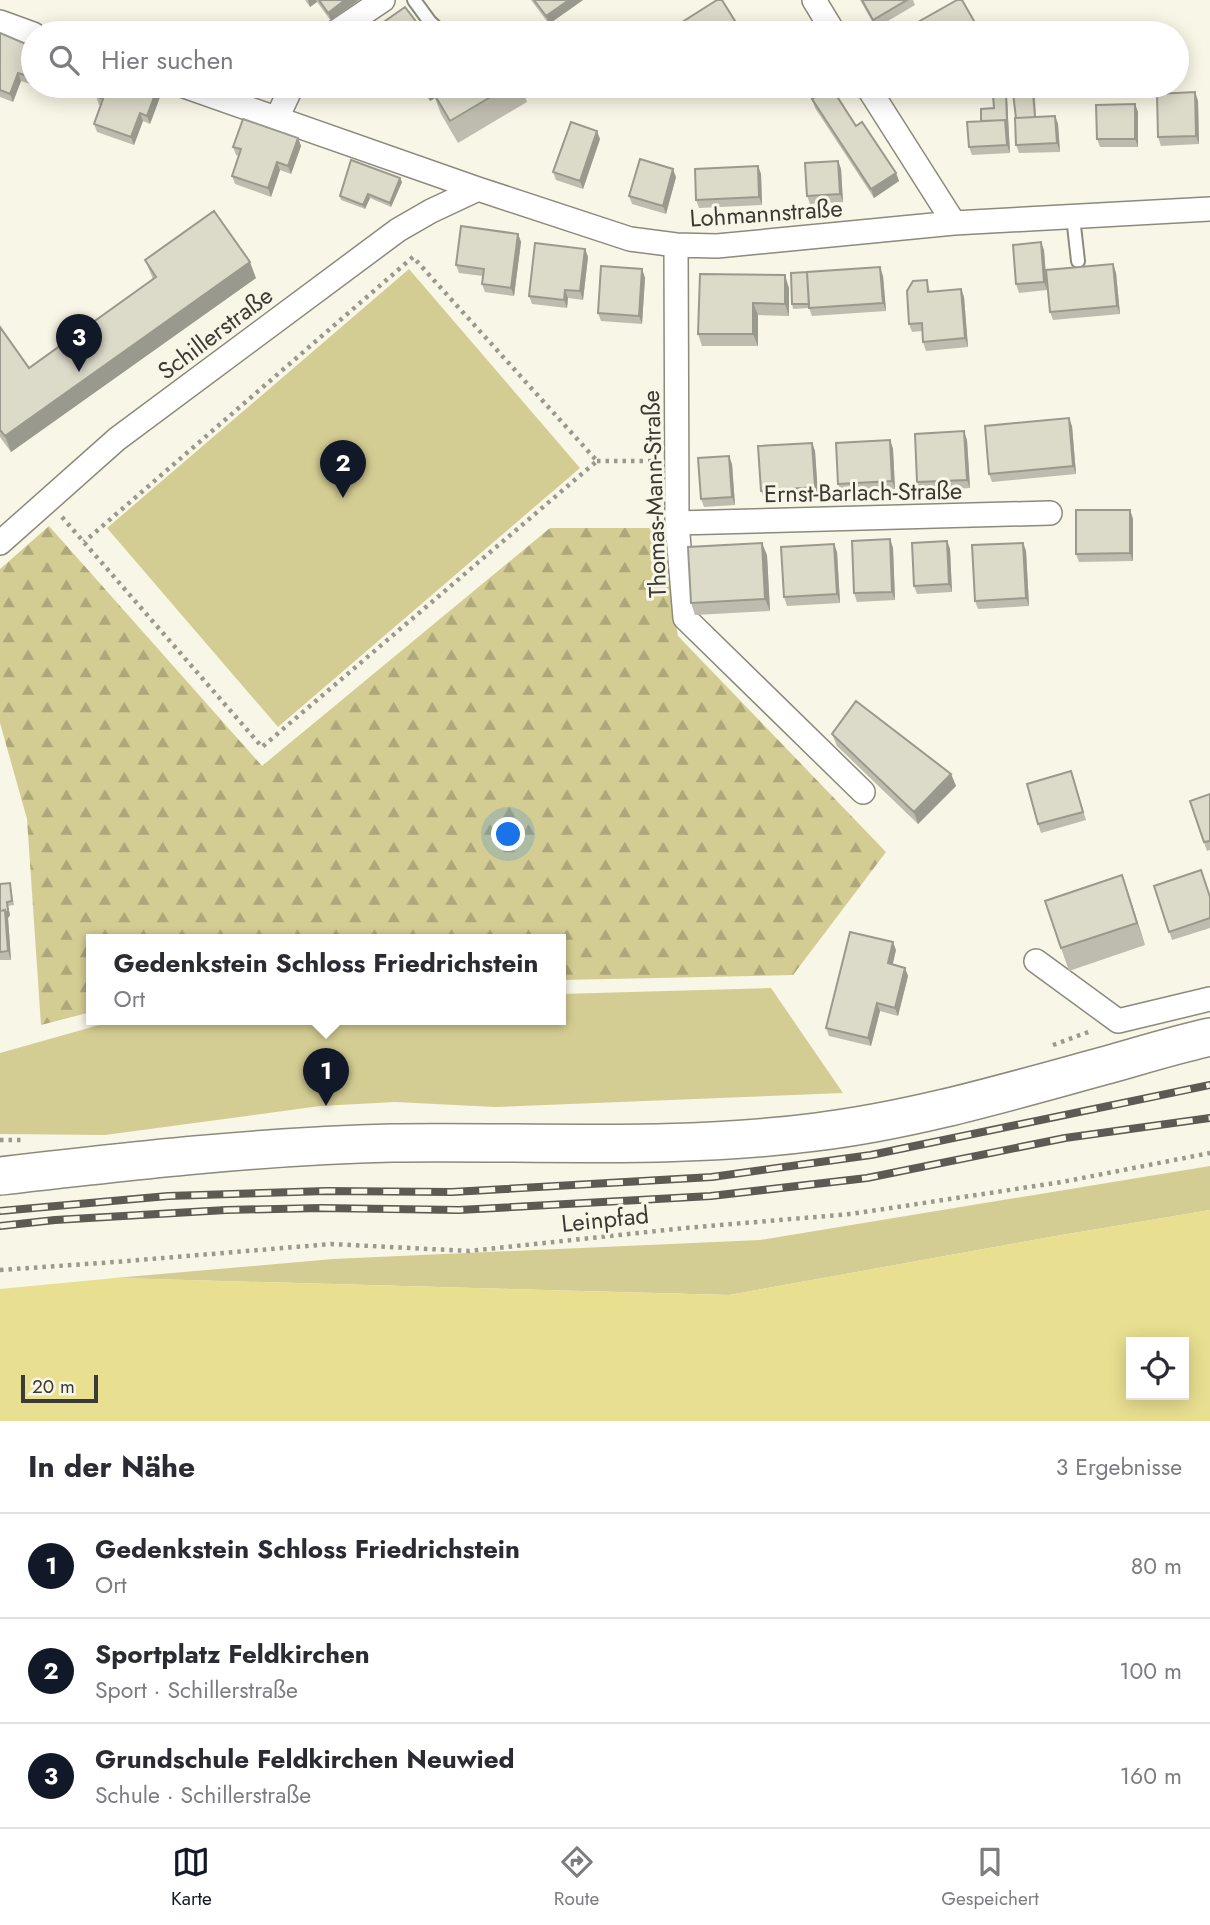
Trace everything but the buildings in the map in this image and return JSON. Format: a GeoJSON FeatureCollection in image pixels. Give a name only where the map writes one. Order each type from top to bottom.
{"type":"FeatureCollection","features":[{"type":"Feature","properties":{"kind":"main road"},"geometry":{"type":"LineString","coordinates":[[0,1176],[285,1147],[392,1143],[705,1141],[815,1132],[869,1125],[961,1105],[1210,1037]]}},
{"type":"Feature","properties":{"kind":"street"},"geometry":{"type":"LineString","coordinates":[[352,21],[383,0]]}},
{"type":"Feature","properties":{"kind":"street"},"geometry":{"type":"LineString","coordinates":[[814,0],[827,21]]}},
{"type":"Feature","properties":{"kind":"street"},"geometry":{"type":"LineString","coordinates":[[0,22],[21,30]]}},
{"type":"Feature","properties":{"kind":"street","name":"Lohmannstraße"},"geometry":{"type":"LineString","coordinates":[[219,98],[630,239],[676,245],[717,246],[954,223],[1210,209]]}},
{"type":"Feature","properties":{"kind":"street"},"geometry":{"type":"LineString","coordinates":[[277,118],[286,98]]}},
{"type":"Feature","properties":{"kind":"street"},"geometry":{"type":"LineString","coordinates":[[875,98],[954,223]]}},
{"type":"Feature","properties":{"kind":"street","name":"Schillerstraße"},"geometry":{"type":"LineString","coordinates":[[0,543],[117,439],[398,230],[478,189]]}},
{"type":"Feature","properties":{"kind":"street","name":"Thomas-Mann-Straße"},"geometry":{"type":"LineString","coordinates":[[676,245],[677,523],[685,618],[863,792]]}},
{"type":"Feature","properties":{"kind":"street","name":"Ernst-Barlach-Straße"},"geometry":{"type":"LineString","coordinates":[[677,523],[1050,513]]}},
{"type":"Feature","properties":{"kind":"street"},"geometry":{"type":"LineString","coordinates":[[1036,961],[1118,1021],[1210,999]]}},
{"type":"Feature","properties":{"kind":"lane"},"geometry":{"type":"LineString","coordinates":[[414,0],[429,21]]}},
{"type":"Feature","properties":{"kind":"lane"},"geometry":{"type":"LineString","coordinates":[[1073,217],[1078,261]]}},
{"type":"Feature","properties":{"kind":"path"},"geometry":{"type":"LineString","coordinates":[[84,542],[413,257],[597,461]]}},
{"type":"Feature","properties":{"kind":"path"},"geometry":{"type":"LineString","coordinates":[[48,500],[262,747],[597,461],[677,461]]}},
{"type":"Feature","properties":{"kind":"path"},"geometry":{"type":"LineString","coordinates":[[1048,1047],[1118,1021]]}},
{"type":"Feature","properties":{"kind":"path"},"geometry":{"type":"LineString","coordinates":[[0,1140],[32,1140]]}},
{"type":"Feature","properties":{"kind":"path","name":"Leinpfad"},"geometry":{"type":"LineString","coordinates":[[0,1270],[331,1244],[469,1251],[851,1214],[1062,1182],[1210,1153]]}},
{"type":"Feature","properties":{"kind":"green space"},"geometry":{"type":"Polygon","coordinates":[[[409,269],[580,468],[278,727],[107,528],[409,269]]]}},
{"type":"Feature","properties":{"kind":"green space"},"geometry":{"type":"Polygon","coordinates":[[[49,526],[262,766],[550,528],[660,528],[678,636],[886,852],[793,975],[566,980],[566,934],[86,934],[86,1013],[41,1025],[27,819],[0,723],[0,569],[49,526]]]}},
{"type":"Feature","properties":{"kind":"green space"},"geometry":{"type":"Polygon","coordinates":[[[771,988],[843,1093],[495,1107],[395,1102],[320,1106],[105,1135],[0,1134],[0,1053],[99,1025],[566,1025],[566,994],[771,988]]]}},
{"type":"Feature","properties":{"kind":"green space"},"geometry":{"type":"Polygon","coordinates":[[[1210,1166],[1210,1210],[729,1295],[115,1278],[333,1259],[760,1240],[1210,1166]]]}},
{"type":"Feature","properties":{"kind":"shaded area"},"geometry":{"type":"Polygon","coordinates":[[[1210,1210],[1210,1421],[0,1421],[0,1289],[115,1278],[729,1295],[1210,1210]]]}},
{"type":"Feature","properties":{"kind":"railway"},"geometry":{"type":"LineString","coordinates":[[0,1211],[168,1196],[326,1191],[452,1192],[712,1177],[871,1155],[1210,1085]]}},
{"type":"Feature","properties":{"kind":"railway"},"geometry":{"type":"LineString","coordinates":[[0,1226],[55,1220],[226,1210],[459,1210],[711,1196],[867,1178],[1065,1138],[1210,1118]]}},
{"type":"Feature","properties":{"kind":"place","name":"Grundschule Feldkirchen Neuwied"},"geometry":{"type":"Point","coordinates":[79,372]}},
{"type":"Feature","properties":{"kind":"place","name":"Sportplatz Feldkirchen"},"geometry":{"type":"Point","coordinates":[343,498]}},
{"type":"Feature","properties":{"kind":"place","name":"Gedenkstein Schloss Friedrichstein"},"geometry":{"type":"Point","coordinates":[326,1106]}}]}
